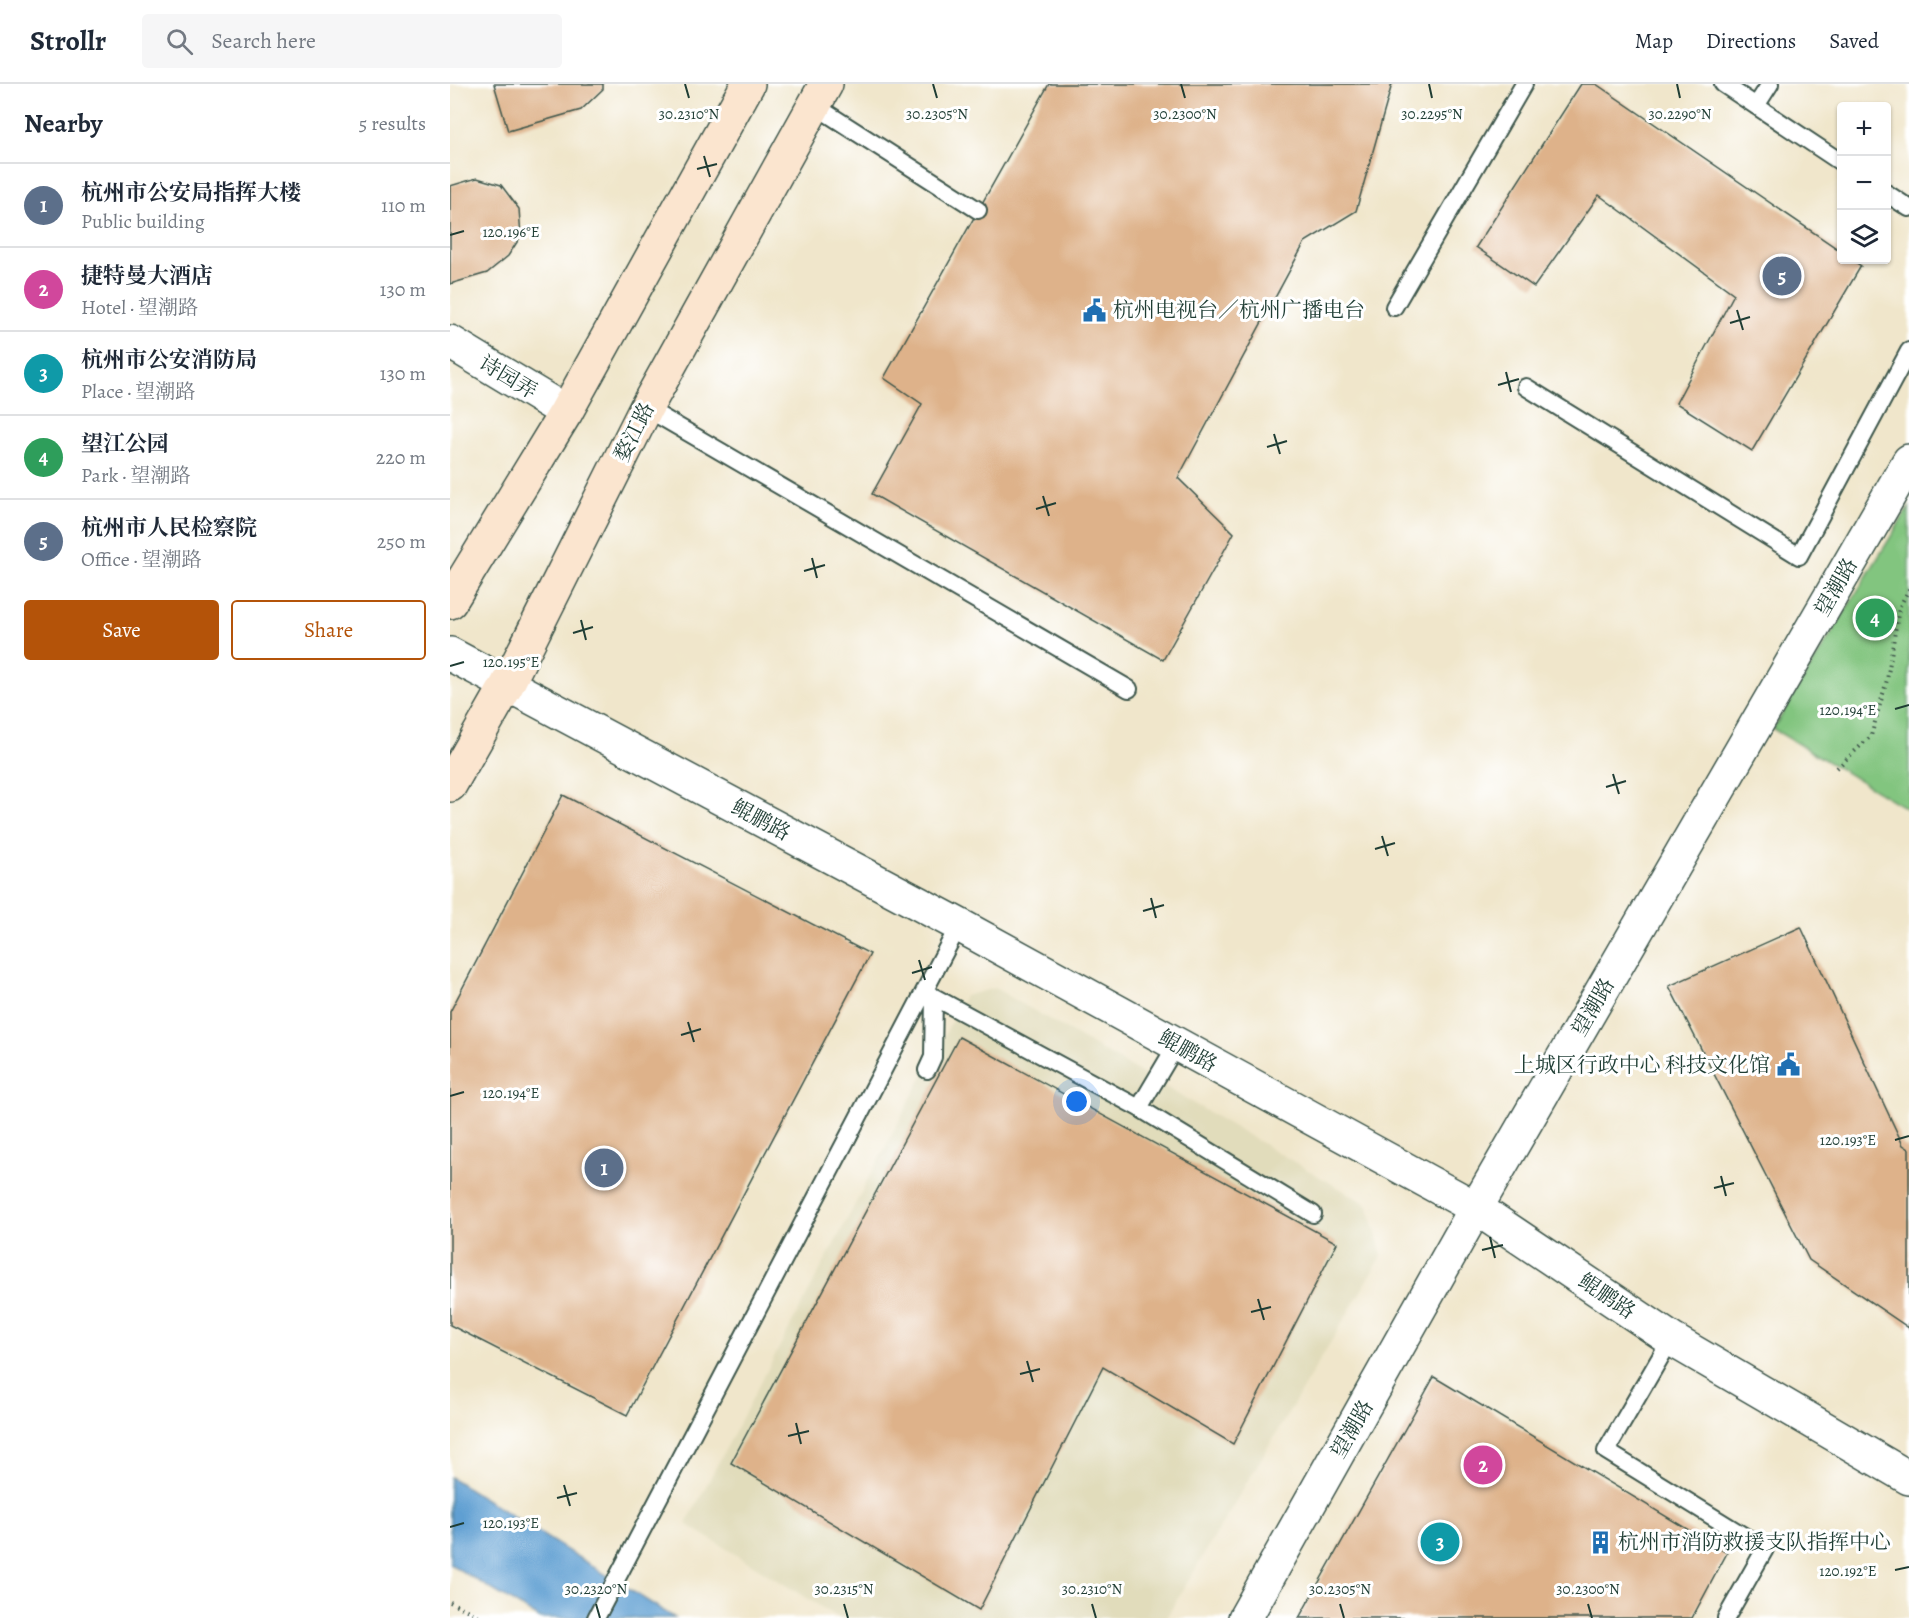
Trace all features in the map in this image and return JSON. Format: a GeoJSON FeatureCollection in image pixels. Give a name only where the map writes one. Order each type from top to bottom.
{"type":"FeatureCollection","features":[{"type":"Feature","properties":{"kind":"main road"},"geometry":{"type":"LineString","coordinates":[[450,602],[566,412],[748,84]]}},
{"type":"Feature","properties":{"kind":"main road","name":"婺江路"},"geometry":{"type":"LineString","coordinates":[[450,785],[507,685],[646,408],[820,95]]}},
{"type":"Feature","properties":{"kind":"street","name":"诗园弄"},"geometry":{"type":"LineString","coordinates":[[450,342],[566,412]]}},
{"type":"Feature","properties":{"kind":"street","name":"望潮路"},"geometry":{"type":"LineString","coordinates":[[1245,1618],[1476,1208],[1909,461]]}},
{"type":"Feature","properties":{"kind":"street","name":"鲲鹏路"},"geometry":{"type":"LineString","coordinates":[[450,654],[959,926],[1476,1208],[1671,1339],[1909,1478]]}},
{"type":"Feature","properties":{"kind":"lane"},"geometry":{"type":"LineString","coordinates":[[1394,306],[1524,84]]}},
{"type":"Feature","properties":{"kind":"lane"},"geometry":{"type":"LineString","coordinates":[[1723,84],[1837,160]]}},
{"type":"Feature","properties":{"kind":"lane"},"geometry":{"type":"LineString","coordinates":[[1756,106],[1770,84]]}},
{"type":"Feature","properties":{"kind":"lane"},"geometry":{"type":"LineString","coordinates":[[820,95],[978,210]]}},
{"type":"Feature","properties":{"kind":"lane"},"geometry":{"type":"LineString","coordinates":[[1891,196],[1909,208]]}},
{"type":"Feature","properties":{"kind":"lane"},"geometry":{"type":"LineString","coordinates":[[1526,387],[1799,556],[1909,351]]}},
{"type":"Feature","properties":{"kind":"lane"},"geometry":{"type":"LineString","coordinates":[[646,408],[1129,689]]}},
{"type":"Feature","properties":{"kind":"lane"},"geometry":{"type":"LineString","coordinates":[[596,1618],[929,995],[959,926]]}},
{"type":"Feature","properties":{"kind":"lane"},"geometry":{"type":"LineString","coordinates":[[927,1070],[933,1057],[929,995]]}},
{"type":"Feature","properties":{"kind":"lane"},"geometry":{"type":"LineString","coordinates":[[929,995],[1139,1108],[1313,1214]]}},
{"type":"Feature","properties":{"kind":"lane"},"geometry":{"type":"LineString","coordinates":[[1139,1108],[1177,1044]]}},
{"type":"Feature","properties":{"kind":"lane"},"geometry":{"type":"LineString","coordinates":[[1671,1339],[1606,1451],[1765,1549],[1726,1618]]}},
{"type":"Feature","properties":{"kind":"path"},"geometry":{"type":"LineString","coordinates":[[1837,768],[1871,736],[1887,680],[1899,608],[1909,589]]}},
{"type":"Feature","properties":{"kind":"path"},"geometry":{"type":"LineString","coordinates":[[450,1602],[483,1618]]}},
{"type":"Feature","properties":{"kind":"shaded area"},"geometry":{"type":"Polygon","coordinates":[[[995,988],[1368,1205],[1382,1256],[1166,1618],[839,1618],[686,1524],[965,996],[995,988]]]}},
{"type":"Feature","properties":{"kind":"green space"},"geometry":{"type":"Polygon","coordinates":[[[1909,507],[1909,810],[1773,729],[1909,507]]]}},
{"type":"Feature","properties":{"kind":"water"},"geometry":{"type":"Polygon","coordinates":[[[450,1477],[675,1618],[539,1618],[450,1564],[450,1477]]]}},
{"type":"Feature","properties":{"kind":"building"},"geometry":{"type":"Polygon","coordinates":[[[494,84],[603,84],[603,89],[581,110],[508,131],[494,84]]]}},
{"type":"Feature","properties":{"kind":"building","name":"杭州电视台／杭州广播电台"},"geometry":{"type":"Polygon","coordinates":[[[1049,84],[1392,84],[1356,211],[1305,242],[1178,478],[1234,533],[1163,660],[872,494],[922,404],[884,378],[1049,84]]]}},
{"type":"Feature","properties":{"kind":"building"},"geometry":{"type":"Polygon","coordinates":[[[1581,84],[1596,84],[1837,249],[1837,264],[1861,266],[1752,451],[1676,403],[1734,294],[1599,195],[1534,287],[1476,247],[1581,84]]]}},
{"type":"Feature","properties":{"kind":"building"},"geometry":{"type":"Polygon","coordinates":[[[477,178],[501,185],[519,209],[521,236],[508,256],[487,273],[450,284],[450,186],[477,178]]]}},
{"type":"Feature","properties":{"kind":"building"},"geometry":{"type":"Polygon","coordinates":[[[563,795],[870,954],[627,1415],[450,1325],[450,1012],[563,795]]]}},
{"type":"Feature","properties":{"kind":"building","name":"上城区行政中心 科技文化馆"},"geometry":{"type":"Polygon","coordinates":[[[1801,927],[1903,1145],[1909,1149],[1909,1328],[1809,1260],[1669,986],[1801,927]]]}},
{"type":"Feature","properties":{"kind":"building"},"geometry":{"type":"Polygon","coordinates":[[[959,1037],[1337,1243],[1233,1444],[1103,1367],[979,1610],[731,1463],[959,1037]]]}},
{"type":"Feature","properties":{"kind":"building"},"geometry":{"type":"Polygon","coordinates":[[[1434,1377],[1727,1553],[1692,1618],[1299,1618],[1434,1377]]]}},
{"type":"Feature","properties":{"kind":"place","name":"杭州市人民检察院"},"geometry":{"type":"Point","coordinates":[1782,276]}},
{"type":"Feature","properties":{"kind":"place","name":"杭州电视台／杭州广播电台"},"geometry":{"type":"Point","coordinates":[1095,310]}},
{"type":"Feature","properties":{"kind":"place","name":"望江公园"},"geometry":{"type":"Point","coordinates":[1875,618]}},
{"type":"Feature","properties":{"kind":"place","name":"上城区行政中心 科技文化馆"},"geometry":{"type":"Point","coordinates":[1788,1065]}},
{"type":"Feature","properties":{"kind":"place","name":"杭州市公安局指挥大楼"},"geometry":{"type":"Point","coordinates":[604,1168]}},
{"type":"Feature","properties":{"kind":"place","name":"捷特曼大酒店"},"geometry":{"type":"Point","coordinates":[1483,1465]}},
{"type":"Feature","properties":{"kind":"place","name":"杭州市公安消防局"},"geometry":{"type":"Point","coordinates":[1440,1542]}},
{"type":"Feature","properties":{"kind":"place","name":"杭州市消防救援支队指挥中心"},"geometry":{"type":"Point","coordinates":[1600,1542]}}]}
